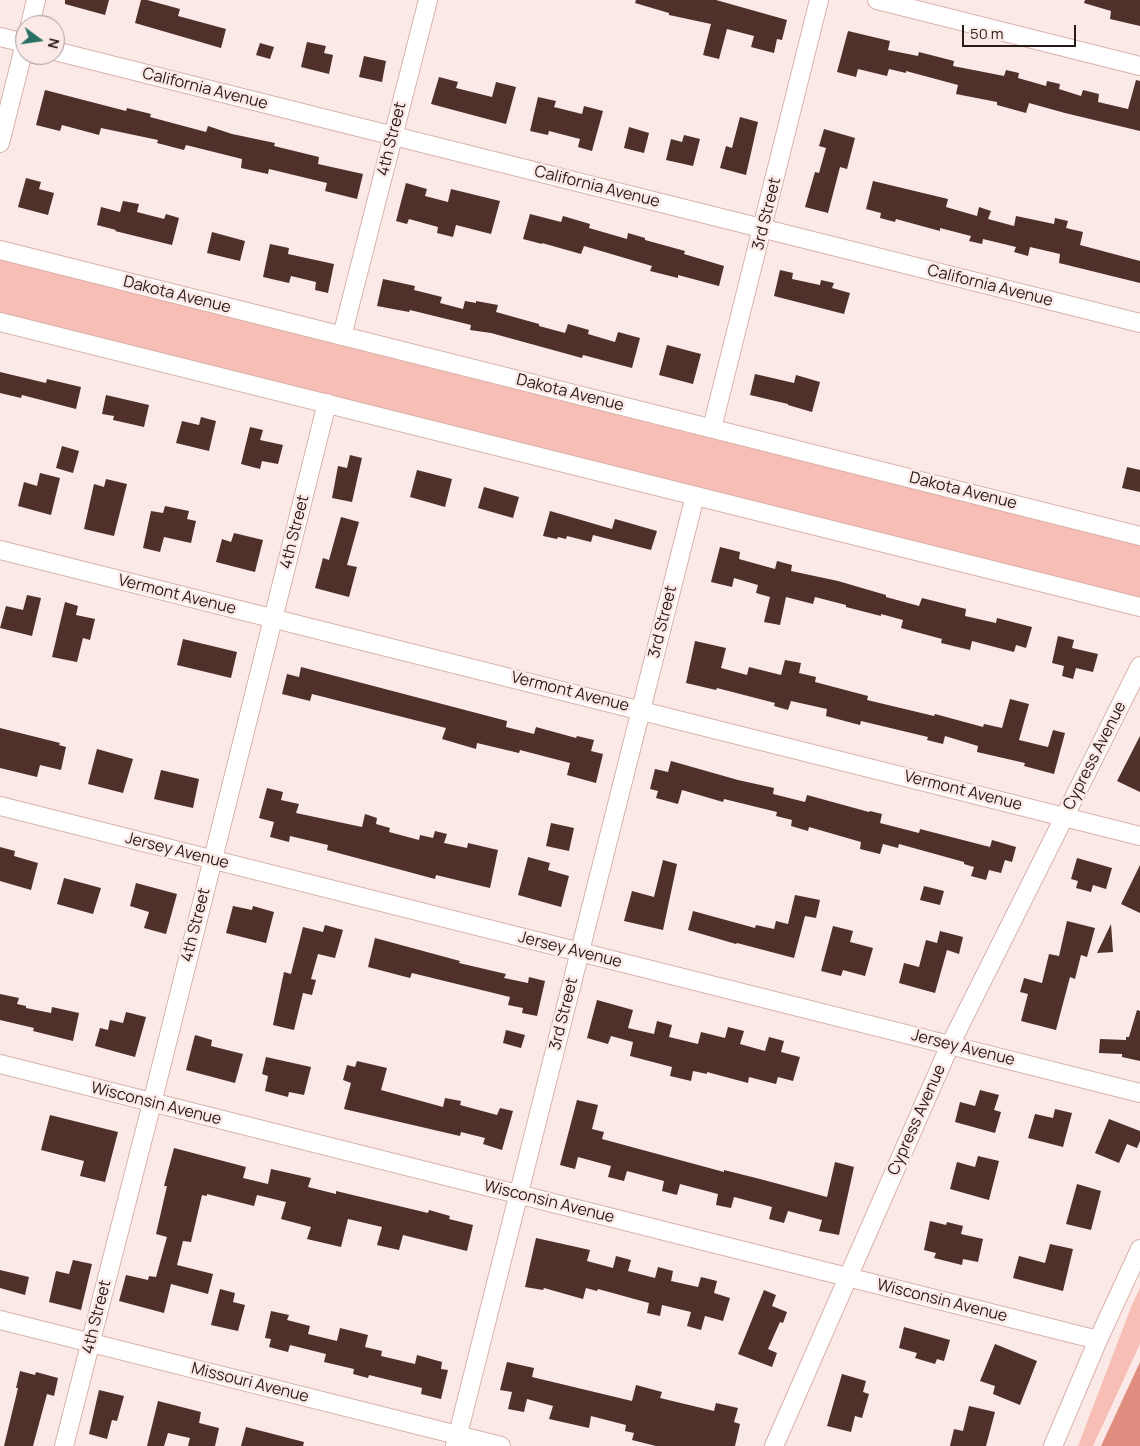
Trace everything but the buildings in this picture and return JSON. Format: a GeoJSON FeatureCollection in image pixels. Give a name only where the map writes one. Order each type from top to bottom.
{"type":"FeatureCollection","features":[{"type":"Feature","properties":{"kind":"street"},"geometry":{"type":"LineString","coordinates":[[32,15],[36,0]]}},
{"type":"Feature","properties":{"kind":"street","name":"4th Street"},"geometry":{"type":"LineString","coordinates":[[342,336],[428,0]]}},
{"type":"Feature","properties":{"kind":"street","name":"3rd Street"},"geometry":{"type":"LineString","coordinates":[[712,428],[819,0]]}},
{"type":"Feature","properties":{"kind":"street"},"geometry":{"type":"LineString","coordinates":[[877,0],[1140,66]]}},
{"type":"Feature","properties":{"kind":"street"},"geometry":{"type":"LineString","coordinates":[[0,37],[15,41]]}},
{"type":"Feature","properties":{"kind":"street","name":"California Avenue"},"geometry":{"type":"LineString","coordinates":[[65,54],[1140,323]]}},
{"type":"Feature","properties":{"kind":"street"},"geometry":{"type":"LineString","coordinates":[[0,143],[20,65]]}},
{"type":"Feature","properties":{"kind":"street","name":"Dakota Avenue"},"geometry":{"type":"LineString","coordinates":[[0,250],[1140,536]]}},
{"type":"Feature","properties":{"kind":"street"},"geometry":{"type":"LineString","coordinates":[[0,322],[1140,607]]}},
{"type":"Feature","properties":{"kind":"street","name":"4th Street"},"geometry":{"type":"LineString","coordinates":[[64,1446],[327,403]]}},
{"type":"Feature","properties":{"kind":"street","name":"3rd Street"},"geometry":{"type":"LineString","coordinates":[[456,1440],[695,496]]}},
{"type":"Feature","properties":{"kind":"street","name":"Vermont Avenue"},"geometry":{"type":"LineString","coordinates":[[0,550],[1140,836]]}},
{"type":"Feature","properties":{"kind":"street","name":"Cypress Avenue"},"geometry":{"type":"LineString","coordinates":[[774,1446],[950,1045],[1140,666]]}},
{"type":"Feature","properties":{"kind":"street","name":"Jersey Avenue"},"geometry":{"type":"LineString","coordinates":[[0,806],[1140,1093]]}},
{"type":"Feature","properties":{"kind":"street","name":"Wisconsin Avenue"},"geometry":{"type":"LineString","coordinates":[[0,1064],[1098,1340]]}},
{"type":"Feature","properties":{"kind":"street"},"geometry":{"type":"LineString","coordinates":[[1053,1446],[1098,1340],[1140,1249]]}},
{"type":"Feature","properties":{"kind":"street","name":"Missouri Avenue"},"geometry":{"type":"LineString","coordinates":[[0,1320],[456,1440],[501,1446]]}},
{"type":"Feature","properties":{"kind":"shaded area"},"geometry":{"type":"Polygon","coordinates":[[[0,258],[1140,544],[1140,600],[0,315],[0,258]]]}},
{"type":"Feature","properties":{"kind":"shaded area"},"geometry":{"type":"Polygon","coordinates":[[[1140,1288],[1140,1344],[1093,1446],[1078,1446],[1132,1305],[1140,1288]]]}},
{"type":"Feature","properties":{"kind":"shaded area"},"geometry":{"type":"Polygon","coordinates":[[[1140,1362],[1140,1446],[1101,1446],[1140,1362]]]}}]}
